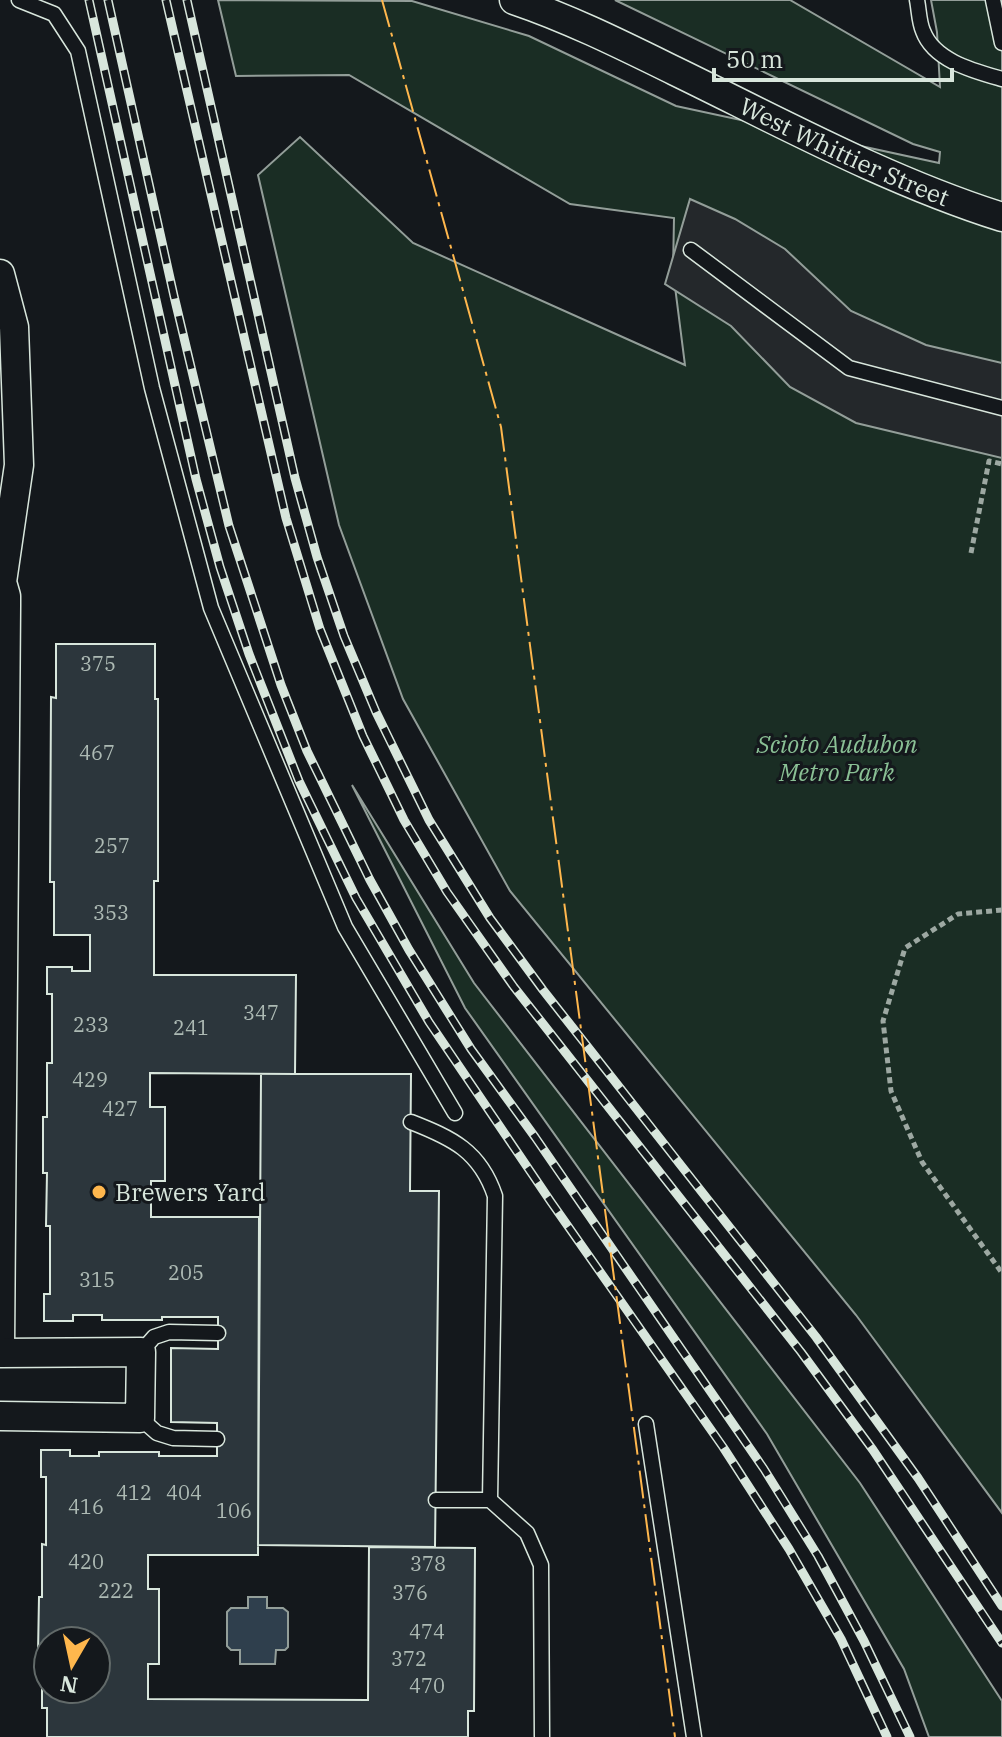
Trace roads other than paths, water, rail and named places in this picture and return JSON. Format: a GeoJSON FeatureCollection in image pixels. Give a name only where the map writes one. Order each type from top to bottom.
{"type":"FeatureCollection","features":[{"type":"Feature","properties":{"kind":"street","name":"West Whittier Street"},"geometry":{"type":"LineString","coordinates":[[514,0],[551,12],[601,35],[910,183],[1002,217]]}},
{"type":"Feature","properties":{"kind":"street"},"geometry":{"type":"LineString","coordinates":[[0,274],[14,327],[19,465],[1,582],[6,596],[0,1350],[141,1352],[140,1418],[0,1416]]}},
{"type":"Feature","properties":{"kind":"lane"},"geometry":{"type":"LineString","coordinates":[[19,0],[54,14],[78,51],[152,388],[211,608],[345,927],[455,1113]]}},
{"type":"Feature","properties":{"kind":"lane"},"geometry":{"type":"LineString","coordinates":[[917,0],[922,30],[931,46],[946,58],[1002,79]]}},
{"type":"Feature","properties":{"kind":"lane"},"geometry":{"type":"LineString","coordinates":[[993,0],[1002,43]]}},
{"type":"Feature","properties":{"kind":"lane"},"geometry":{"type":"LineString","coordinates":[[691,250],[849,368],[1002,408]]}},
{"type":"Feature","properties":{"kind":"lane"},"geometry":{"type":"LineString","coordinates":[[411,1122],[445,1136],[473,1156],[489,1178],[495,1196],[490,1500]]}},
{"type":"Feature","properties":{"kind":"lane"},"geometry":{"type":"LineString","coordinates":[[141,1352],[154,1337],[169,1332],[218,1333]]}},
{"type":"Feature","properties":{"kind":"lane"},"geometry":{"type":"LineString","coordinates":[[140,1418],[157,1433],[173,1438],[217,1439]]}},
{"type":"Feature","properties":{"kind":"lane"},"geometry":{"type":"LineString","coordinates":[[646,1424],[694,1737]]}},
{"type":"Feature","properties":{"kind":"lane"},"geometry":{"type":"LineString","coordinates":[[436,1500],[490,1500],[527,1533],[541,1565],[542,1737]]}},
{"type":"Feature","properties":{"kind":"water"},"geometry":{"type":"Polygon","coordinates":[[[248,1597],[267,1597],[267,1608],[283,1608],[288,1612],[288,1647],[276,1650],[275,1664],[240,1664],[240,1650],[231,1650],[227,1646],[227,1612],[231,1608],[248,1608],[248,1597]]]}},
{"type":"Feature","properties":{"kind":"railway"},"geometry":{"type":"LineString","coordinates":[[89,0],[196,479],[220,567],[249,654],[299,781],[356,898],[429,1022],[723,1447],[789,1549],[841,1639],[887,1737]]}},
{"type":"Feature","properties":{"kind":"railway"},"geometry":{"type":"LineString","coordinates":[[108,0],[229,526],[281,685],[307,751],[370,880],[409,950],[471,1049],[764,1469],[818,1556],[864,1641],[910,1737]]}},
{"type":"Feature","properties":{"kind":"railway"},"geometry":{"type":"LineString","coordinates":[[166,0],[286,518],[320,629],[363,736],[404,820],[447,892],[514,987],[801,1352],[873,1450],[1002,1643]]}},
{"type":"Feature","properties":{"kind":"railway"},"geometry":{"type":"LineString","coordinates":[[187,0],[295,478],[317,557],[344,636],[376,712],[429,820],[490,918],[816,1337],[918,1478],[1002,1606]]}},
{"type":"Feature","properties":{"kind":"place","name":"Brewers Yard"},"geometry":{"type":"Point","coordinates":[99,1192]}},
{"type":"Feature","properties":{"kind":"park label","name":"Scioto Audubon Metro Park"},"geometry":{"type":"Point","coordinates":[837,758]}}]}
